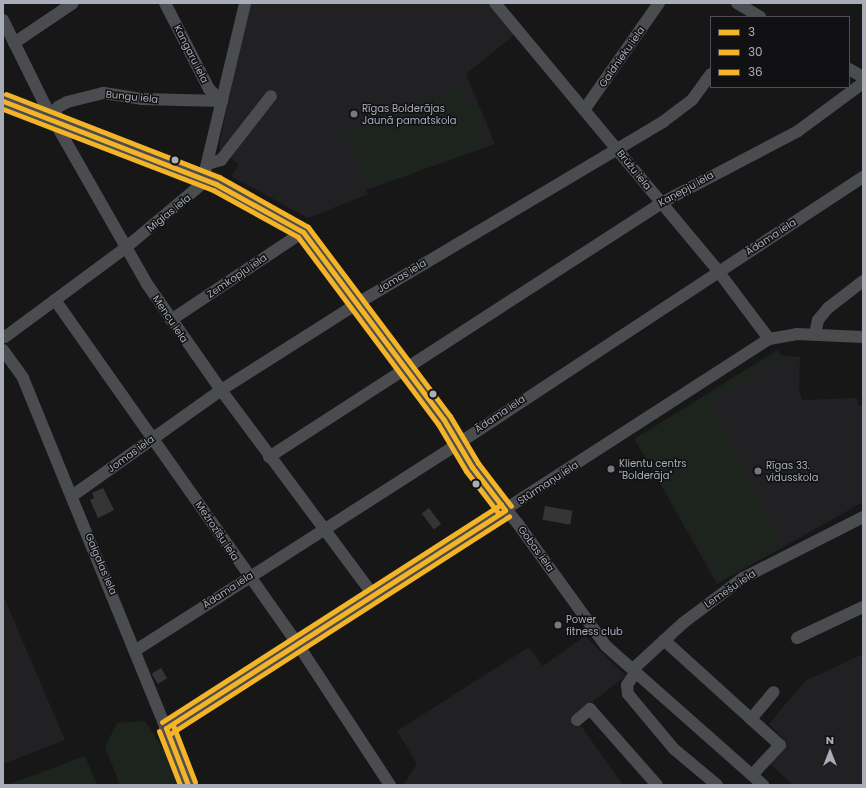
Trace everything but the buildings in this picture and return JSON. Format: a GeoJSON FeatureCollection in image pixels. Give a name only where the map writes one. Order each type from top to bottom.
{"type":"FeatureCollection","features":[{"type":"Feature","properties":{"kind":"main road","name":"Gaigalas iela"},"geometry":{"type":"LineString","coordinates":[[166,728],[188,785]]}},
{"type":"Feature","properties":{"kind":"street"},"geometry":{"type":"LineString","coordinates":[[14,43],[73,3]]}},
{"type":"Feature","properties":{"kind":"street","name":"Kangaru iela"},"geometry":{"type":"LineString","coordinates":[[165,3],[209,89],[222,101]]}},
{"type":"Feature","properties":{"kind":"street","name":"Miglas iela"},"geometry":{"type":"LineString","coordinates":[[4,337],[124,249],[197,191],[204,179],[245,3]]}},
{"type":"Feature","properties":{"kind":"street","name":"Brūžu iela"},"geometry":{"type":"LineString","coordinates":[[495,3],[718,271],[769,339]]}},
{"type":"Feature","properties":{"kind":"street","name":"Galdnieku iela"},"geometry":{"type":"LineString","coordinates":[[584,110],[659,3]]}},
{"type":"Feature","properties":{"kind":"street"},"geometry":{"type":"LineString","coordinates":[[736,3],[754,12]]}},
{"type":"Feature","properties":{"kind":"street","name":"Mencu iela"},"geometry":{"type":"LineString","coordinates":[[3,20],[53,118],[124,249],[171,320],[269,457],[373,595]]}},
{"type":"Feature","properties":{"kind":"street"},"geometry":{"type":"LineString","coordinates":[[850,69],[863,77]]}},
{"type":"Feature","properties":{"kind":"street","name":"Jomas iela"},"geometry":{"type":"LineString","coordinates":[[72,496],[221,390],[358,303],[685,106],[710,75]]}},
{"type":"Feature","properties":{"kind":"street","name":"Kaņepju iela"},"geometry":{"type":"LineString","coordinates":[[269,457],[661,203],[798,131],[863,83]]}},
{"type":"Feature","properties":{"kind":"street","name":"Bungu iela"},"geometry":{"type":"LineString","coordinates":[[53,118],[58,108],[67,102],[104,93],[142,98],[222,101]]}},
{"type":"Feature","properties":{"kind":"street"},"geometry":{"type":"LineString","coordinates":[[207,164],[221,160],[271,96]]}},
{"type":"Feature","properties":{"kind":"street","name":"Gobas iela"},"geometry":{"type":"LineString","coordinates":[[3,101],[53,118],[204,179],[303,232],[358,303],[404,369],[458,441],[472,467],[606,646],[758,782],[780,745],[751,719]]}},
{"type":"Feature","properties":{"kind":"street","name":"Ādama iela"},"geometry":{"type":"LineString","coordinates":[[136,650],[863,177]]}},
{"type":"Feature","properties":{"kind":"street","name":"Zemkopju iela"},"geometry":{"type":"LineString","coordinates":[[171,320],[303,232]]}},
{"type":"Feature","properties":{"kind":"street"},"geometry":{"type":"LineString","coordinates":[[815,334],[818,320],[828,308],[863,281]]}},
{"type":"Feature","properties":{"kind":"street","name":"Mežrozīšu iela"},"geometry":{"type":"LineString","coordinates":[[55,300],[153,438],[248,576],[297,643],[390,785]]}},
{"type":"Feature","properties":{"kind":"street","name":"Stūrmaņu iela"},"geometry":{"type":"LineString","coordinates":[[166,728],[769,339],[815,334],[863,337]]}},
{"type":"Feature","properties":{"kind":"street","name":"Gaigalas iela"},"geometry":{"type":"LineString","coordinates":[[3,350],[23,378],[136,650],[166,728]]}},
{"type":"Feature","properties":{"kind":"street","name":"Lemešu iela"},"geometry":{"type":"LineString","coordinates":[[634,671],[664,640],[743,578],[863,517]]}},
{"type":"Feature","properties":{"kind":"street"},"geometry":{"type":"LineString","coordinates":[[797,638],[863,607]]}},
{"type":"Feature","properties":{"kind":"street"},"geometry":{"type":"LineString","coordinates":[[664,640],[751,719],[774,692]]}},
{"type":"Feature","properties":{"kind":"street"},"geometry":{"type":"LineString","coordinates":[[634,671],[627,685],[628,694],[674,749],[717,785]]}},
{"type":"Feature","properties":{"kind":"street"},"geometry":{"type":"LineString","coordinates":[[577,720],[590,709],[657,785]]}},
{"type":"Feature","properties":{"kind":"shaded area","name":"Rīgas Bolderājas Jaunā pamatskola"},"geometry":{"type":"Polygon","coordinates":[[[250,3],[487,3],[514,35],[466,74],[495,144],[366,190],[368,194],[308,218],[231,176],[239,165],[219,148],[245,11],[250,3]]]}},
{"type":"Feature","properties":{"kind":"shaded area"},"geometry":{"type":"Polygon","coordinates":[[[466,86],[468,93],[457,97],[474,105],[483,123],[482,137],[470,152],[382,184],[373,184],[365,180],[361,172],[353,146],[355,136],[340,141],[337,135],[466,86]]]}},
{"type":"Feature","properties":{"kind":"shaded area","name":"Rīgas 33. vidusskola"},"geometry":{"type":"Polygon","coordinates":[[[777,350],[783,356],[800,357],[799,389],[802,400],[857,398],[858,405],[863,405],[863,502],[717,584],[635,439],[777,350]]]}},
{"type":"Feature","properties":{"kind":"shaded area"},"geometry":{"type":"Polygon","coordinates":[[[777,352],[780,360],[765,369],[762,364],[754,368],[756,374],[711,401],[782,542],[720,581],[634,439],[777,352]]]}},
{"type":"Feature","properties":{"kind":"shaded area"},"geometry":{"type":"Polygon","coordinates":[[[3,595],[65,740],[3,764],[3,595]]]}},
{"type":"Feature","properties":{"kind":"shaded area"},"geometry":{"type":"Polygon","coordinates":[[[585,636],[626,676],[574,716],[623,785],[403,785],[417,764],[397,731],[529,647],[543,666],[585,636]]]}},
{"type":"Feature","properties":{"kind":"shaded area"},"geometry":{"type":"Polygon","coordinates":[[[863,654],[863,785],[793,785],[770,764],[787,743],[769,724],[805,681],[863,654]]]}},
{"type":"Feature","properties":{"kind":"shaded area"},"geometry":{"type":"Polygon","coordinates":[[[145,721],[164,750],[178,785],[120,785],[105,747],[117,723],[145,721]]]}},
{"type":"Feature","properties":{"kind":"shaded area"},"geometry":{"type":"Polygon","coordinates":[[[85,756],[97,785],[7,785],[85,756]]]}},
{"type":"Feature","properties":{"kind":"transit line","name":"36"},"geometry":{"type":"LineString","coordinates":[[6,94],[219,177],[308,227],[450,416],[478,463],[511,506]]}},
{"type":"Feature","properties":{"kind":"transit line","name":"3"},"geometry":{"type":"LineString","coordinates":[[3,101],[216,184],[303,232],[444,420],[472,467],[505,510]]}},
{"type":"Feature","properties":{"kind":"transit line","name":"30"},"geometry":{"type":"LineString","coordinates":[[3,109],[213,190],[298,237],[438,424],[466,471],[499,514]]}},
{"type":"Feature","properties":{"kind":"transit line","name":"36"},"geometry":{"type":"LineString","coordinates":[[162,722],[501,504]]}},
{"type":"Feature","properties":{"kind":"transit line","name":"3"},"geometry":{"type":"LineString","coordinates":[[166,728],[505,510]]}},
{"type":"Feature","properties":{"kind":"transit line","name":"30"},"geometry":{"type":"LineString","coordinates":[[170,734],[509,516]]}},
{"type":"Feature","properties":{"kind":"transit line","name":"36"},"geometry":{"type":"LineString","coordinates":[[173,725],[195,782]]}},
{"type":"Feature","properties":{"kind":"transit line","name":"3"},"geometry":{"type":"LineString","coordinates":[[166,728],[188,785]]}},
{"type":"Feature","properties":{"kind":"transit line","name":"30"},"geometry":{"type":"LineString","coordinates":[[159,731],[180,785]]}},
{"type":"Feature","properties":{"kind":"place","name":"Rīgas Bolderājas Jaunā pamatskola"},"geometry":{"type":"Point","coordinates":[354,114]}},
{"type":"Feature","properties":{"kind":"place","name":"Klientu centrs \"Bolderāja\""},"geometry":{"type":"Point","coordinates":[611,469]}},
{"type":"Feature","properties":{"kind":"place","name":"Rīgas 33. vidusskola"},"geometry":{"type":"Point","coordinates":[758,471]}},
{"type":"Feature","properties":{"kind":"place","name":"Power fitness club"},"geometry":{"type":"Point","coordinates":[558,625]}}]}
